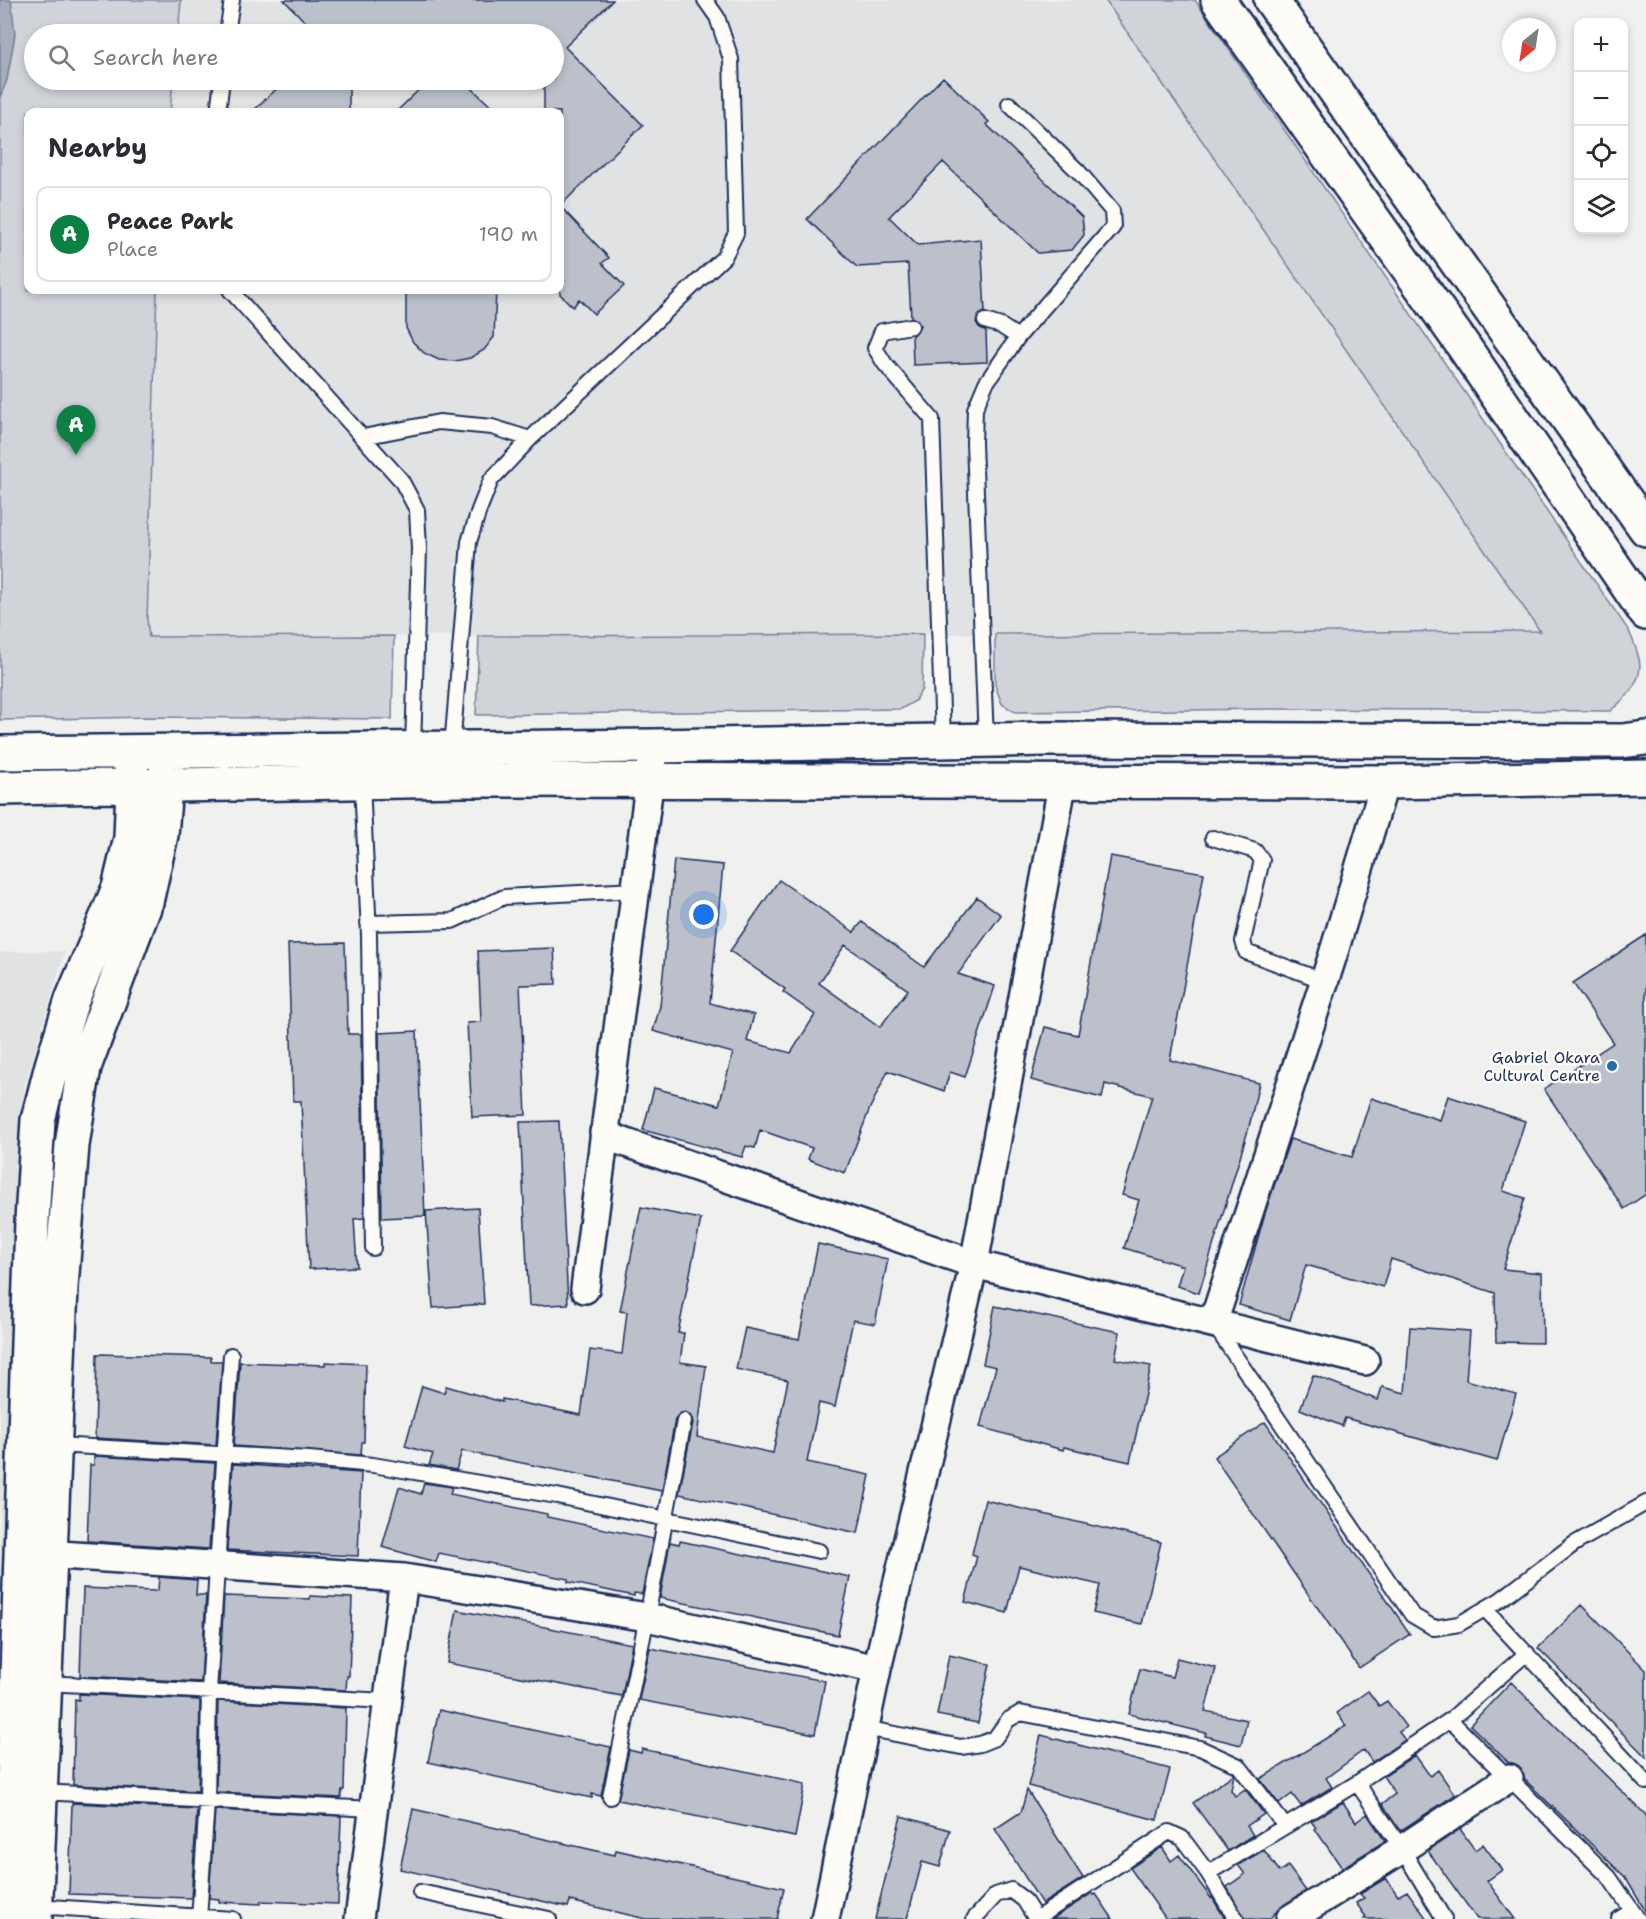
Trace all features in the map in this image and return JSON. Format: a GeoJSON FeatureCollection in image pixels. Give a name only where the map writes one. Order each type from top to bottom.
{"type":"FeatureCollection","features":[{"type":"Feature","properties":{"kind":"main road"},"geometry":{"type":"LineString","coordinates":[[1218,0],[1462,344],[1646,613]]}},
{"type":"Feature","properties":{"kind":"main road"},"geometry":{"type":"LineString","coordinates":[[1271,0],[1646,529]]}},
{"type":"Feature","properties":{"kind":"main road"},"geometry":{"type":"LineString","coordinates":[[0,753],[653,746],[943,740],[1634,739],[1646,711]]}},
{"type":"Feature","properties":{"kind":"main road"},"geometry":{"type":"LineString","coordinates":[[26,1915],[40,1792],[45,1683],[36,1553],[55,1445],[61,1287],[72,1145],[84,1067],[146,902],[161,835],[167,751]]}},
{"type":"Feature","properties":{"kind":"main road"},"geometry":{"type":"LineString","coordinates":[[26,1915],[36,1553],[32,1221],[38,1120],[72,1000],[119,888],[131,838],[133,786],[129,752]]}},
{"type":"Feature","properties":{"kind":"main road"},"geometry":{"type":"LineString","coordinates":[[0,788],[650,780],[1385,782],[1646,777]]}},
{"type":"Feature","properties":{"kind":"street"},"geometry":{"type":"LineString","coordinates":[[585,1289],[653,746]]}},
{"type":"Feature","properties":{"kind":"street"},"geometry":{"type":"LineString","coordinates":[[825,1919],[877,1669],[974,1264],[1063,780]]}},
{"type":"Feature","properties":{"kind":"street"},"geometry":{"type":"LineString","coordinates":[[1213,1323],[1324,981],[1385,782]]}},
{"type":"Feature","properties":{"kind":"street"},"geometry":{"type":"LineString","coordinates":[[604,1132],[618,1140],[974,1264],[1365,1361]]}},
{"type":"Feature","properties":{"kind":"street"},"geometry":{"type":"LineString","coordinates":[[36,1553],[404,1578],[647,1617],[877,1669]]}},
{"type":"Feature","properties":{"kind":"street"},"geometry":{"type":"LineString","coordinates":[[359,1919],[404,1578]]}},
{"type":"Feature","properties":{"kind":"street"},"geometry":{"type":"LineString","coordinates":[[1290,1919],[1509,1778]]}},
{"type":"Feature","properties":{"kind":"lane"},"geometry":{"type":"LineString","coordinates":[[228,24],[232,0]]}},
{"type":"Feature","properties":{"kind":"lane"},"geometry":{"type":"LineString","coordinates":[[452,748],[469,542],[492,480],[530,439],[724,257],[736,233],[731,59],[717,17],[705,0]]}},
{"type":"Feature","properties":{"kind":"lane"},"geometry":{"type":"LineString","coordinates":[[218,108],[221,90]]}},
{"type":"Feature","properties":{"kind":"lane"},"geometry":{"type":"LineString","coordinates":[[986,740],[974,443],[975,409],[986,383],[1018,337],[1113,227],[1112,211],[1079,172],[1009,104]]}},
{"type":"Feature","properties":{"kind":"lane"},"geometry":{"type":"LineString","coordinates":[[234,294],[401,480],[417,510],[419,549],[413,749]]}},
{"type":"Feature","properties":{"kind":"lane"},"geometry":{"type":"LineString","coordinates":[[985,321],[1001,326],[1018,337]]}},
{"type":"Feature","properties":{"kind":"lane"},"geometry":{"type":"LineString","coordinates":[[911,326],[882,331],[875,348],[885,364],[932,419],[943,740]]}},
{"type":"Feature","properties":{"kind":"lane"},"geometry":{"type":"LineString","coordinates":[[363,437],[439,422],[492,427],[530,439]]}},
{"type":"Feature","properties":{"kind":"lane"},"geometry":{"type":"LineString","coordinates":[[362,782],[368,923],[373,1248]]}},
{"type":"Feature","properties":{"kind":"lane"},"geometry":{"type":"LineString","coordinates":[[1214,838],[1255,850],[1262,860],[1243,941],[1246,952],[1324,981]]}},
{"type":"Feature","properties":{"kind":"lane"},"geometry":{"type":"LineString","coordinates":[[368,923],[452,921],[504,897],[635,890]]}},
{"type":"Feature","properties":{"kind":"lane"},"geometry":{"type":"LineString","coordinates":[[1213,1323],[1412,1615],[1434,1628],[1459,1624],[1485,1609],[1574,1544],[1646,1503]]}},
{"type":"Feature","properties":{"kind":"lane"},"geometry":{"type":"LineString","coordinates":[[199,1918],[207,1800],[209,1692],[231,1355]]}},
{"type":"Feature","properties":{"kind":"lane"},"geometry":{"type":"LineString","coordinates":[[610,1797],[684,1421]]}},
{"type":"Feature","properties":{"kind":"lane"},"geometry":{"type":"LineString","coordinates":[[55,1445],[309,1459],[373,1465],[557,1496],[819,1551]]}},
{"type":"Feature","properties":{"kind":"lane"},"geometry":{"type":"LineString","coordinates":[[1485,1609],[1646,1782]]}},
{"type":"Feature","properties":{"kind":"lane"},"geometry":{"type":"LineString","coordinates":[[1208,1873],[1357,1783],[1450,1720],[1527,1653]]}},
{"type":"Feature","properties":{"kind":"lane"},"geometry":{"type":"LineString","coordinates":[[45,1683],[387,1701]]}},
{"type":"Feature","properties":{"kind":"lane"},"geometry":{"type":"LineString","coordinates":[[865,1728],[961,1747],[980,1744],[995,1738],[1008,1720],[1020,1713],[1200,1748],[1239,1766],[1285,1826]]}},
{"type":"Feature","properties":{"kind":"lane"},"geometry":{"type":"LineString","coordinates":[[1450,1720],[1609,1877],[1635,1915],[1619,1919]]}},
{"type":"Feature","properties":{"kind":"lane"},"geometry":{"type":"LineString","coordinates":[[1357,1783],[1402,1849],[1444,1919]]}},
{"type":"Feature","properties":{"kind":"lane"},"geometry":{"type":"LineString","coordinates":[[40,1792],[373,1809]]}},
{"type":"Feature","properties":{"kind":"lane"},"geometry":{"type":"LineString","coordinates":[[974,1919],[996,1895],[1011,1890],[1024,1900],[1036,1919],[1169,1832],[1182,1838],[1208,1873],[1236,1919]]}},
{"type":"Feature","properties":{"kind":"lane"},"geometry":{"type":"LineString","coordinates":[[420,1892],[549,1919]]}},
{"type":"Feature","properties":{"kind":"lane"},"geometry":{"type":"LineString","coordinates":[[26,1915],[233,1919]]}},
{"type":"Feature","properties":{"kind":"shaded area"},"geometry":{"type":"Polygon","coordinates":[[[0,0],[181,0],[179,24],[24,24],[24,90],[172,90],[170,108],[24,108],[24,294],[157,294],[147,620],[149,637],[394,636],[392,719],[150,717],[0,720],[0,0]]]}},
{"type":"Feature","properties":{"kind":"shaded area"},"geometry":{"type":"Polygon","coordinates":[[[181,0],[1105,0],[1541,631],[149,637],[147,620],[157,294],[564,294],[564,108],[170,108],[172,90],[564,90],[564,24],[179,24],[181,0]]]}},
{"type":"Feature","properties":{"kind":"shaded area"},"geometry":{"type":"Polygon","coordinates":[[[1105,0],[1195,0],[1629,631],[1639,659],[1639,675],[1632,689],[1610,711],[1270,709],[1015,712],[1002,704],[995,685],[995,634],[1540,631],[1105,0]]]}},
{"type":"Feature","properties":{"kind":"shaded area"},"geometry":{"type":"Polygon","coordinates":[[[923,634],[922,689],[915,701],[901,709],[476,715],[479,636],[923,634]]]}},
{"type":"Feature","properties":{"kind":"shaded area"},"geometry":{"type":"Polygon","coordinates":[[[65,951],[24,1088],[0,1638],[0,952],[65,951]]]}},
{"type":"Feature","properties":{"kind":"water"},"geometry":{"type":"Polygon","coordinates":[[[0,0],[11,0],[15,34],[7,80],[0,97],[0,0]]]}},
{"type":"Feature","properties":{"kind":"building"},"geometry":{"type":"Polygon","coordinates":[[[284,0],[613,0],[565,47],[643,125],[564,202],[564,108],[544,108],[544,90],[564,90],[564,24],[307,24],[284,0]]]}},
{"type":"Feature","properties":{"kind":"building"},"geometry":{"type":"Polygon","coordinates":[[[943,77],[989,122],[986,124],[1082,217],[1084,235],[1072,250],[1038,253],[943,162],[889,217],[918,245],[981,239],[985,312],[979,315],[976,322],[986,331],[987,362],[913,365],[912,335],[917,332],[920,325],[911,317],[908,264],[857,267],[807,219],[943,77]]]}},
{"type":"Feature","properties":{"kind":"building"},"geometry":{"type":"Polygon","coordinates":[[[275,90],[349,90],[349,108],[256,108],[275,90]]]}},
{"type":"Feature","properties":{"kind":"building"},"geometry":{"type":"Polygon","coordinates":[[[419,90],[474,90],[493,108],[400,108],[419,90]]]}},
{"type":"Feature","properties":{"kind":"building"},"geometry":{"type":"Polygon","coordinates":[[[564,210],[609,258],[602,263],[624,286],[594,314],[579,299],[573,307],[560,294],[564,294],[564,210]]]}},
{"type":"Feature","properties":{"kind":"building"},"geometry":{"type":"Polygon","coordinates":[[[406,294],[496,294],[494,337],[484,350],[470,358],[455,361],[439,360],[424,353],[413,342],[406,328],[406,294]]]}},
{"type":"Feature","properties":{"kind":"building"},"geometry":{"type":"Polygon","coordinates":[[[1110,856],[1204,873],[1170,1060],[1259,1083],[1249,1127],[1199,1293],[1177,1286],[1183,1266],[1124,1248],[1139,1200],[1122,1195],[1152,1096],[1105,1084],[1102,1098],[1031,1080],[1045,1027],[1078,1035],[1110,856]]]}},
{"type":"Feature","properties":{"kind":"building"},"geometry":{"type":"Polygon","coordinates":[[[674,860],[723,865],[710,1003],[754,1015],[747,1041],[791,1053],[815,1015],[783,992],[785,989],[730,951],[779,880],[854,932],[862,922],[924,967],[977,897],[1001,915],[958,974],[995,986],[965,1077],[950,1072],[944,1091],[888,1071],[870,1108],[845,1173],[808,1159],[812,1148],[760,1130],[755,1148],[746,1146],[742,1157],[643,1130],[654,1088],[719,1105],[733,1053],[653,1031],[660,1006],[674,860]],[[845,945],[819,983],[880,1027],[908,990],[845,945]]]}},
{"type":"Feature","properties":{"kind":"building","name":"Gabriel Okara Cultural Centre"},"geometry":{"type":"Polygon","coordinates":[[[1646,935],[1646,1194],[1624,1209],[1544,1089],[1613,1043],[1573,983],[1646,935]]]}},
{"type":"Feature","properties":{"kind":"building"},"geometry":{"type":"Polygon","coordinates":[[[345,943],[348,1034],[361,1034],[364,1218],[354,1219],[357,1267],[309,1269],[301,1101],[293,1101],[288,944],[345,943]]]}},
{"type":"Feature","properties":{"kind":"building"},"geometry":{"type":"Polygon","coordinates":[[[554,948],[556,984],[520,985],[526,1115],[472,1117],[467,1023],[481,1022],[478,951],[554,948]]]}},
{"type":"Feature","properties":{"kind":"building"},"geometry":{"type":"Polygon","coordinates":[[[417,1031],[425,1216],[382,1218],[379,1033],[417,1031]]]}},
{"type":"Feature","properties":{"kind":"building"},"geometry":{"type":"Polygon","coordinates":[[[1448,1096],[1525,1121],[1503,1191],[1525,1198],[1503,1269],[1542,1273],[1543,1343],[1496,1342],[1495,1293],[1391,1259],[1383,1287],[1306,1265],[1290,1320],[1239,1305],[1265,1213],[1290,1139],[1352,1157],[1371,1098],[1440,1120],[1448,1096]]]}},
{"type":"Feature","properties":{"kind":"building"},"geometry":{"type":"Polygon","coordinates":[[[559,1121],[568,1304],[529,1306],[520,1122],[559,1121]]]}},
{"type":"Feature","properties":{"kind":"building"},"geometry":{"type":"Polygon","coordinates":[[[641,1207],[701,1219],[678,1333],[684,1333],[680,1362],[706,1366],[697,1437],[773,1453],[788,1380],[736,1369],[745,1328],[799,1339],[818,1244],[888,1259],[875,1324],[853,1320],[835,1407],[819,1403],[807,1462],[870,1475],[858,1533],[679,1494],[693,1423],[692,1418],[686,1412],[681,1413],[675,1419],[662,1491],[462,1451],[456,1470],[429,1465],[433,1454],[405,1446],[422,1386],[444,1393],[446,1386],[502,1402],[502,1399],[581,1415],[590,1350],[622,1354],[627,1312],[620,1311],[641,1207]]]}},
{"type":"Feature","properties":{"kind":"building"},"geometry":{"type":"Polygon","coordinates":[[[478,1208],[484,1304],[433,1308],[426,1211],[478,1208]]]}},
{"type":"Feature","properties":{"kind":"building"},"geometry":{"type":"Polygon","coordinates":[[[995,1306],[1120,1332],[1115,1359],[1151,1366],[1130,1462],[1064,1447],[1063,1450],[980,1427],[996,1367],[983,1364],[995,1306]]]}},
{"type":"Feature","properties":{"kind":"building"},"geometry":{"type":"Polygon","coordinates":[[[1410,1327],[1470,1331],[1466,1380],[1516,1394],[1497,1461],[1345,1418],[1342,1426],[1300,1409],[1313,1375],[1378,1400],[1382,1387],[1405,1393],[1410,1327]]]}},
{"type":"Feature","properties":{"kind":"building"},"geometry":{"type":"Polygon","coordinates":[[[97,1354],[211,1357],[211,1361],[222,1361],[216,1445],[95,1438],[97,1354]]]}},
{"type":"Feature","properties":{"kind":"building"},"geometry":{"type":"Polygon","coordinates":[[[240,1362],[366,1364],[364,1442],[362,1442],[361,1455],[234,1446],[240,1362]]]}},
{"type":"Feature","properties":{"kind":"building"},"geometry":{"type":"Polygon","coordinates":[[[1265,1422],[1410,1634],[1359,1668],[1214,1457],[1265,1422]]]}},
{"type":"Feature","properties":{"kind":"building"},"geometry":{"type":"Polygon","coordinates":[[[94,1456],[215,1463],[209,1549],[87,1541],[90,1465],[94,1465],[94,1456]]]}},
{"type":"Feature","properties":{"kind":"building"},"geometry":{"type":"Polygon","coordinates":[[[233,1464],[361,1473],[358,1556],[227,1550],[233,1464]]]}},
{"type":"Feature","properties":{"kind":"building"},"geometry":{"type":"Polygon","coordinates":[[[424,1483],[452,1487],[450,1494],[653,1539],[642,1594],[634,1593],[634,1596],[568,1582],[568,1579],[439,1553],[436,1562],[382,1547],[399,1487],[421,1494],[424,1483]]]}},
{"type":"Feature","properties":{"kind":"building"},"geometry":{"type":"Polygon","coordinates":[[[985,1500],[1161,1542],[1142,1624],[1093,1613],[1100,1585],[1019,1566],[1007,1613],[965,1602],[977,1556],[972,1554],[985,1500]]]}},
{"type":"Feature","properties":{"kind":"building"},"geometry":{"type":"Polygon","coordinates":[[[680,1541],[850,1577],[838,1635],[660,1598],[670,1542],[679,1544],[680,1541]]]}},
{"type":"Feature","properties":{"kind":"building"},"geometry":{"type":"Polygon","coordinates":[[[159,1577],[197,1580],[196,1595],[206,1595],[201,1682],[80,1676],[83,1588],[155,1591],[158,1590],[159,1577]]]}},
{"type":"Feature","properties":{"kind":"building"},"geometry":{"type":"Polygon","coordinates":[[[224,1596],[352,1598],[349,1676],[347,1676],[346,1690],[219,1683],[224,1596]]]}},
{"type":"Feature","properties":{"kind":"building"},"geometry":{"type":"Polygon","coordinates":[[[1582,1605],[1646,1670],[1646,1757],[1538,1648],[1582,1605]]]}},
{"type":"Feature","properties":{"kind":"building"},"geometry":{"type":"Polygon","coordinates":[[[457,1610],[632,1644],[622,1696],[447,1663],[457,1610]]]}},
{"type":"Feature","properties":{"kind":"building"},"geometry":{"type":"Polygon","coordinates":[[[650,1648],[825,1681],[815,1734],[639,1700],[650,1648]]]}},
{"type":"Feature","properties":{"kind":"building"},"geometry":{"type":"Polygon","coordinates":[[[949,1655],[990,1664],[978,1723],[937,1715],[949,1655]]]}},
{"type":"Feature","properties":{"kind":"building"},"geometry":{"type":"Polygon","coordinates":[[[1177,1658],[1216,1668],[1205,1711],[1247,1720],[1241,1745],[1205,1736],[1206,1733],[1129,1714],[1140,1669],[1172,1677],[1177,1658]]]}},
{"type":"Feature","properties":{"kind":"building"},"geometry":{"type":"Polygon","coordinates":[[[1511,1682],[1646,1815],[1646,1912],[1625,1877],[1524,1779],[1522,1769],[1508,1762],[1470,1725],[1511,1682]]]}},
{"type":"Feature","properties":{"kind":"building"},"geometry":{"type":"Polygon","coordinates":[[[1368,1691],[1379,1706],[1387,1701],[1406,1727],[1399,1732],[1405,1740],[1372,1762],[1364,1750],[1326,1778],[1332,1787],[1301,1806],[1292,1794],[1279,1804],[1260,1779],[1346,1726],[1337,1713],[1368,1691]]]}},
{"type":"Feature","properties":{"kind":"building"},"geometry":{"type":"Polygon","coordinates":[[[79,1694],[200,1700],[198,1791],[73,1785],[75,1699],[79,1700],[79,1694]]]}},
{"type":"Feature","properties":{"kind":"building"},"geometry":{"type":"Polygon","coordinates":[[[218,1701],[346,1708],[344,1790],[342,1790],[341,1798],[216,1792],[218,1701]]]}},
{"type":"Feature","properties":{"kind":"building"},"geometry":{"type":"Polygon","coordinates":[[[439,1710],[611,1747],[601,1796],[592,1794],[592,1798],[428,1762],[439,1710]]]}},
{"type":"Feature","properties":{"kind":"building"},"geometry":{"type":"Polygon","coordinates":[[[1041,1735],[1170,1769],[1157,1820],[1028,1786],[1041,1735]]]}},
{"type":"Feature","properties":{"kind":"building"},"geometry":{"type":"Polygon","coordinates":[[[642,1749],[805,1784],[795,1837],[618,1800],[629,1750],[641,1753],[642,1749]]]}},
{"type":"Feature","properties":{"kind":"building"},"geometry":{"type":"Polygon","coordinates":[[[1415,1755],[1430,1776],[1438,1770],[1455,1795],[1400,1831],[1382,1804],[1395,1794],[1383,1776],[1415,1755]]]}},
{"type":"Feature","properties":{"kind":"building"},"geometry":{"type":"Polygon","coordinates":[[[1234,1774],[1231,1790],[1235,1796],[1245,1789],[1264,1814],[1247,1826],[1253,1835],[1228,1851],[1193,1803],[1234,1774]]]}},
{"type":"Feature","properties":{"kind":"building"},"geometry":{"type":"Polygon","coordinates":[[[1027,1790],[1083,1878],[1042,1904],[995,1829],[1021,1812],[1027,1790]]]}},
{"type":"Feature","properties":{"kind":"building"},"geometry":{"type":"Polygon","coordinates":[[[1343,1802],[1356,1822],[1367,1814],[1385,1841],[1342,1868],[1311,1821],[1343,1802]]]}},
{"type":"Feature","properties":{"kind":"building"},"geometry":{"type":"Polygon","coordinates":[[[72,1803],[197,1809],[191,1898],[69,1894],[72,1803]]]}},
{"type":"Feature","properties":{"kind":"building"},"geometry":{"type":"Polygon","coordinates":[[[413,1809],[615,1855],[616,1850],[784,1888],[777,1919],[646,1919],[570,1901],[568,1907],[400,1869],[413,1809]]]}},
{"type":"Feature","properties":{"kind":"building"},"geometry":{"type":"Polygon","coordinates":[[[215,1810],[341,1816],[338,1904],[261,1901],[261,1904],[219,1902],[219,1899],[209,1898],[215,1810]]]}},
{"type":"Feature","properties":{"kind":"building"},"geometry":{"type":"Polygon","coordinates":[[[901,1816],[950,1830],[940,1867],[922,1862],[907,1919],[875,1919],[901,1816]]]}},
{"type":"Feature","properties":{"kind":"building"},"geometry":{"type":"Polygon","coordinates":[[[1460,1829],[1475,1850],[1483,1844],[1502,1870],[1487,1881],[1515,1919],[1477,1919],[1428,1851],[1460,1829]]]}},
{"type":"Feature","properties":{"kind":"building"},"geometry":{"type":"Polygon","coordinates":[[[1162,1847],[1171,1861],[1179,1855],[1212,1897],[1225,1919],[1166,1919],[1130,1868],[1162,1847]]]}},
{"type":"Feature","properties":{"kind":"building"},"geometry":{"type":"Polygon","coordinates":[[[1264,1850],[1280,1872],[1288,1866],[1306,1891],[1282,1906],[1269,1919],[1245,1919],[1227,1887],[1245,1874],[1238,1865],[1264,1850]]]}},
{"type":"Feature","properties":{"kind":"building"},"geometry":{"type":"Polygon","coordinates":[[[1386,1878],[1398,1896],[1407,1891],[1427,1919],[1364,1919],[1366,1917],[1356,1903],[1364,1898],[1360,1894],[1386,1878]]]}},
{"type":"Feature","properties":{"kind":"building"},"geometry":{"type":"Polygon","coordinates":[[[1092,1893],[1096,1894],[1113,1919],[1052,1919],[1092,1893]]]}},
{"type":"Feature","properties":{"kind":"place","name":"Peace Park"},"geometry":{"type":"Point","coordinates":[76,455]}},
{"type":"Feature","properties":{"kind":"place","name":"Gabriel Okara Cultural Centre"},"geometry":{"type":"Point","coordinates":[1612,1066]}}]}
